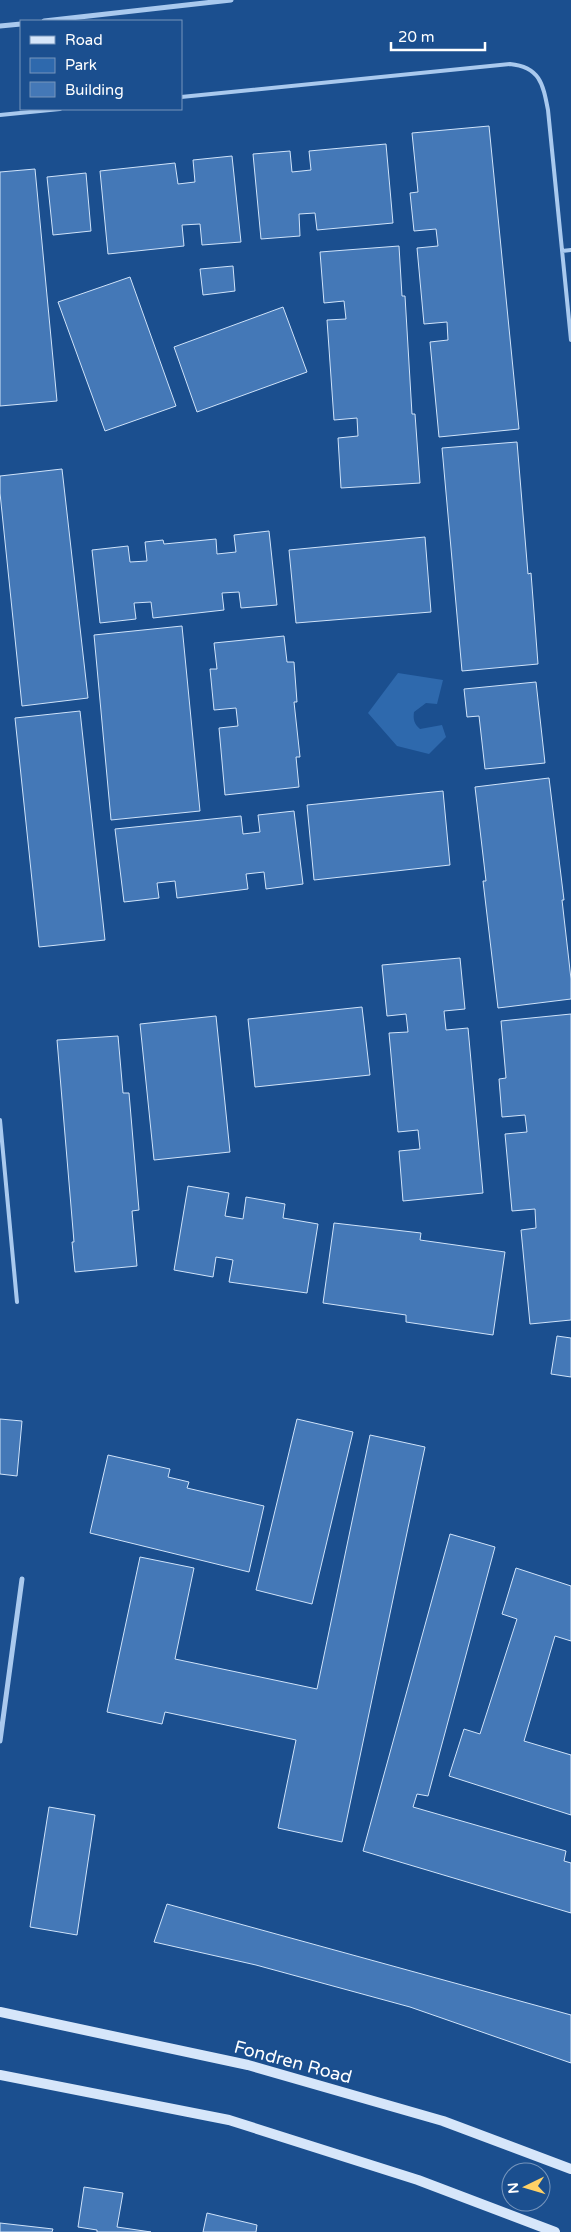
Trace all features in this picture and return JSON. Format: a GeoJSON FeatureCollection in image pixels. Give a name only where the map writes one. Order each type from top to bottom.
{"type":"FeatureCollection","features":[{"type":"Feature","properties":{"kind":"main road","name":"Fondren Road"},"geometry":{"type":"LineString","coordinates":[[0,2012],[248,2065],[443,2120],[571,2169]]}},
{"type":"Feature","properties":{"kind":"main road"},"geometry":{"type":"LineString","coordinates":[[0,2075],[229,2120],[418,2180],[555,2232]]}},
{"type":"Feature","properties":{"kind":"street"},"geometry":{"type":"LineString","coordinates":[[53,20],[231,0]]}},
{"type":"Feature","properties":{"kind":"street"},"geometry":{"type":"LineString","coordinates":[[0,26],[20,24]]}},
{"type":"Feature","properties":{"kind":"street"},"geometry":{"type":"LineString","coordinates":[[0,1741],[22,1579]]}},
{"type":"Feature","properties":{"kind":"lane"},"geometry":{"type":"LineString","coordinates":[[182,97],[510,64],[522,65],[534,71],[541,81],[548,110],[571,340]]}},
{"type":"Feature","properties":{"kind":"lane"},"geometry":{"type":"LineString","coordinates":[[0,115],[50,110]]}},
{"type":"Feature","properties":{"kind":"lane"},"geometry":{"type":"LineString","coordinates":[[562,251],[571,250]]}},
{"type":"Feature","properties":{"kind":"lane"},"geometry":{"type":"LineString","coordinates":[[0,1120],[17,1302]]}},
{"type":"Feature","properties":{"kind":"green space"},"geometry":{"type":"Polygon","coordinates":[[[398,673],[443,680],[437,704],[426,703],[414,712],[414,721],[420,729],[442,725],[446,737],[429,754],[397,746],[368,713],[398,673]]]}},
{"type":"Feature","properties":{"kind":"building"},"geometry":{"type":"Polygon","coordinates":[[[489,126],[519,429],[439,437],[430,342],[448,340],[447,322],[424,324],[417,248],[438,246],[436,229],[414,231],[410,193],[418,192],[412,133],[489,126]]]}},
{"type":"Feature","properties":{"kind":"building"},"geometry":{"type":"Polygon","coordinates":[[[386,144],[393,223],[317,230],[315,213],[299,214],[300,236],[261,239],[253,154],[290,151],[292,172],[311,170],[309,151],[386,144]]]}},
{"type":"Feature","properties":{"kind":"building"},"geometry":{"type":"Polygon","coordinates":[[[232,156],[241,242],[202,245],[200,224],[182,225],[184,246],[108,254],[100,171],[175,163],[178,184],[195,182],[193,160],[232,156]]]}},
{"type":"Feature","properties":{"kind":"building"},"geometry":{"type":"Polygon","coordinates":[[[35,169],[57,401],[0,406],[0,172],[35,169]]]}},
{"type":"Feature","properties":{"kind":"building"},"geometry":{"type":"Polygon","coordinates":[[[86,173],[91,231],[53,235],[47,177],[86,173]]]}},
{"type":"Feature","properties":{"kind":"building"},"geometry":{"type":"Polygon","coordinates":[[[399,246],[402,296],[405,296],[412,414],[415,414],[420,483],[341,488],[338,438],[358,436],[357,418],[334,420],[327,320],[346,319],[344,301],[324,303],[320,252],[399,246]]]}},
{"type":"Feature","properties":{"kind":"building"},"geometry":{"type":"Polygon","coordinates":[[[233,266],[235,291],[203,295],[200,269],[233,266]]]}},
{"type":"Feature","properties":{"kind":"building"},"geometry":{"type":"Polygon","coordinates":[[[130,277],[176,406],[105,431],[58,302],[130,277]]]}},
{"type":"Feature","properties":{"kind":"building"},"geometry":{"type":"Polygon","coordinates":[[[283,307],[307,372],[197,412],[174,347],[283,307]]]}},
{"type":"Feature","properties":{"kind":"building"},"geometry":{"type":"Polygon","coordinates":[[[517,442],[528,574],[531,573],[538,664],[462,671],[442,448],[517,442]]]}},
{"type":"Feature","properties":{"kind":"building"},"geometry":{"type":"Polygon","coordinates":[[[62,469],[88,698],[22,706],[0,493],[0,476],[62,469]]]}},
{"type":"Feature","properties":{"kind":"building"},"geometry":{"type":"Polygon","coordinates":[[[269,531],[277,605],[241,608],[239,592],[222,593],[224,610],[153,618],[151,602],[134,603],[136,619],[100,623],[92,550],[128,546],[130,562],[147,561],[145,542],[163,540],[164,544],[216,539],[217,554],[236,552],[234,535],[269,531]]]}},
{"type":"Feature","properties":{"kind":"building"},"geometry":{"type":"Polygon","coordinates":[[[425,537],[431,612],[296,623],[289,550],[425,537]]]}},
{"type":"Feature","properties":{"kind":"building"},"geometry":{"type":"Polygon","coordinates":[[[182,626],[200,811],[111,820],[94,635],[182,626]]]}},
{"type":"Feature","properties":{"kind":"building"},"geometry":{"type":"Polygon","coordinates":[[[284,636],[287,662],[294,662],[297,702],[294,702],[300,757],[296,757],[299,787],[225,795],[219,728],[238,726],[236,708],[214,710],[210,669],[217,669],[214,643],[284,636]]]}},
{"type":"Feature","properties":{"kind":"building"},"geometry":{"type":"Polygon","coordinates":[[[536,682],[545,763],[485,769],[479,716],[467,717],[464,689],[536,682]]]}},
{"type":"Feature","properties":{"kind":"building"},"geometry":{"type":"Polygon","coordinates":[[[80,711],[105,940],[39,947],[15,718],[80,711]]]}},
{"type":"Feature","properties":{"kind":"building"},"geometry":{"type":"Polygon","coordinates":[[[549,778],[564,900],[562,900],[571,979],[571,999],[498,1008],[483,881],[486,881],[475,787],[549,778]]]}},
{"type":"Feature","properties":{"kind":"building"},"geometry":{"type":"Polygon","coordinates":[[[443,791],[450,865],[314,880],[307,805],[443,791]]]}},
{"type":"Feature","properties":{"kind":"building"},"geometry":{"type":"Polygon","coordinates":[[[294,811],[303,884],[266,889],[264,872],[246,874],[248,889],[177,898],[175,881],[157,883],[159,898],[124,902],[115,829],[241,816],[243,834],[260,832],[258,815],[294,811]]]}},
{"type":"Feature","properties":{"kind":"building"},"geometry":{"type":"Polygon","coordinates":[[[460,958],[465,1009],[444,1011],[446,1030],[468,1028],[483,1193],[403,1201],[399,1151],[420,1149],[418,1130],[398,1132],[389,1033],[408,1032],[406,1014],[387,1016],[382,965],[460,958]]]}},
{"type":"Feature","properties":{"kind":"building"},"geometry":{"type":"Polygon","coordinates":[[[362,1007],[370,1075],[255,1087],[248,1019],[362,1007]]]}},
{"type":"Feature","properties":{"kind":"building"},"geometry":{"type":"Polygon","coordinates":[[[571,1014],[571,1320],[530,1324],[521,1230],[536,1228],[535,1209],[512,1211],[505,1134],[527,1132],[525,1115],[502,1117],[499,1079],[506,1078],[501,1021],[571,1014]]]}},
{"type":"Feature","properties":{"kind":"building"},"geometry":{"type":"Polygon","coordinates":[[[216,1016],[230,1152],[154,1160],[140,1024],[216,1016]]]}},
{"type":"Feature","properties":{"kind":"building"},"geometry":{"type":"Polygon","coordinates":[[[118,1036],[123,1093],[129,1093],[139,1210],[132,1211],[137,1266],[75,1272],[57,1040],[118,1036]]]}},
{"type":"Feature","properties":{"kind":"building"},"geometry":{"type":"Polygon","coordinates":[[[188,1186],[229,1193],[225,1216],[243,1219],[246,1197],[285,1204],[283,1218],[318,1224],[307,1293],[229,1282],[233,1260],[216,1257],[213,1277],[174,1270],[188,1186]]]}},
{"type":"Feature","properties":{"kind":"building"},"geometry":{"type":"Polygon","coordinates":[[[334,1223],[421,1233],[420,1240],[505,1252],[493,1335],[406,1322],[406,1315],[323,1303],[334,1223]]]}},
{"type":"Feature","properties":{"kind":"building"},"geometry":{"type":"Polygon","coordinates":[[[557,1336],[571,1338],[571,1377],[551,1374],[557,1336]]]}},
{"type":"Feature","properties":{"kind":"building"},"geometry":{"type":"Polygon","coordinates":[[[0,1419],[22,1421],[17,1476],[0,1474],[0,1419]]]}},
{"type":"Feature","properties":{"kind":"building"},"geometry":{"type":"Polygon","coordinates":[[[297,1419],[353,1432],[312,1604],[256,1590],[297,1419]]]}},
{"type":"Feature","properties":{"kind":"building"},"geometry":{"type":"Polygon","coordinates":[[[370,1435],[425,1447],[342,1842],[278,1828],[296,1740],[165,1712],[162,1724],[107,1712],[140,1557],[194,1568],[175,1659],[317,1689],[370,1435]]]}},
{"type":"Feature","properties":{"kind":"building"},"geometry":{"type":"Polygon","coordinates":[[[108,1455],[170,1469],[168,1477],[189,1482],[187,1488],[264,1506],[249,1572],[90,1533],[108,1455]]]}},
{"type":"Feature","properties":{"kind":"building"},"geometry":{"type":"Polygon","coordinates":[[[450,1534],[495,1547],[428,1796],[417,1794],[413,1807],[566,1851],[564,1861],[571,1863],[571,1913],[363,1851],[450,1534]]]}},
{"type":"Feature","properties":{"kind":"building"},"geometry":{"type":"Polygon","coordinates":[[[516,1568],[571,1586],[571,1641],[555,1636],[524,1741],[571,1755],[571,1815],[449,1776],[464,1729],[480,1734],[517,1619],[502,1614],[516,1568]]]}},
{"type":"Feature","properties":{"kind":"building"},"geometry":{"type":"Polygon","coordinates":[[[49,1807],[95,1815],[77,1935],[30,1927],[49,1807]]]}},
{"type":"Feature","properties":{"kind":"building"},"geometry":{"type":"Polygon","coordinates":[[[167,1904],[571,2015],[571,2063],[410,2007],[256,1965],[154,1942],[167,1904]]]}},
{"type":"Feature","properties":{"kind":"building"},"geometry":{"type":"Polygon","coordinates":[[[84,2187],[123,2193],[117,2227],[151,2232],[97,2232],[97,2230],[78,2227],[84,2187]]]}},
{"type":"Feature","properties":{"kind":"building"},"geometry":{"type":"Polygon","coordinates":[[[207,2213],[257,2225],[256,2232],[203,2232],[207,2213]]]}},
{"type":"Feature","properties":{"kind":"building"},"geometry":{"type":"Polygon","coordinates":[[[0,2223],[53,2229],[52,2232],[0,2232],[0,2223]]]}}]}
